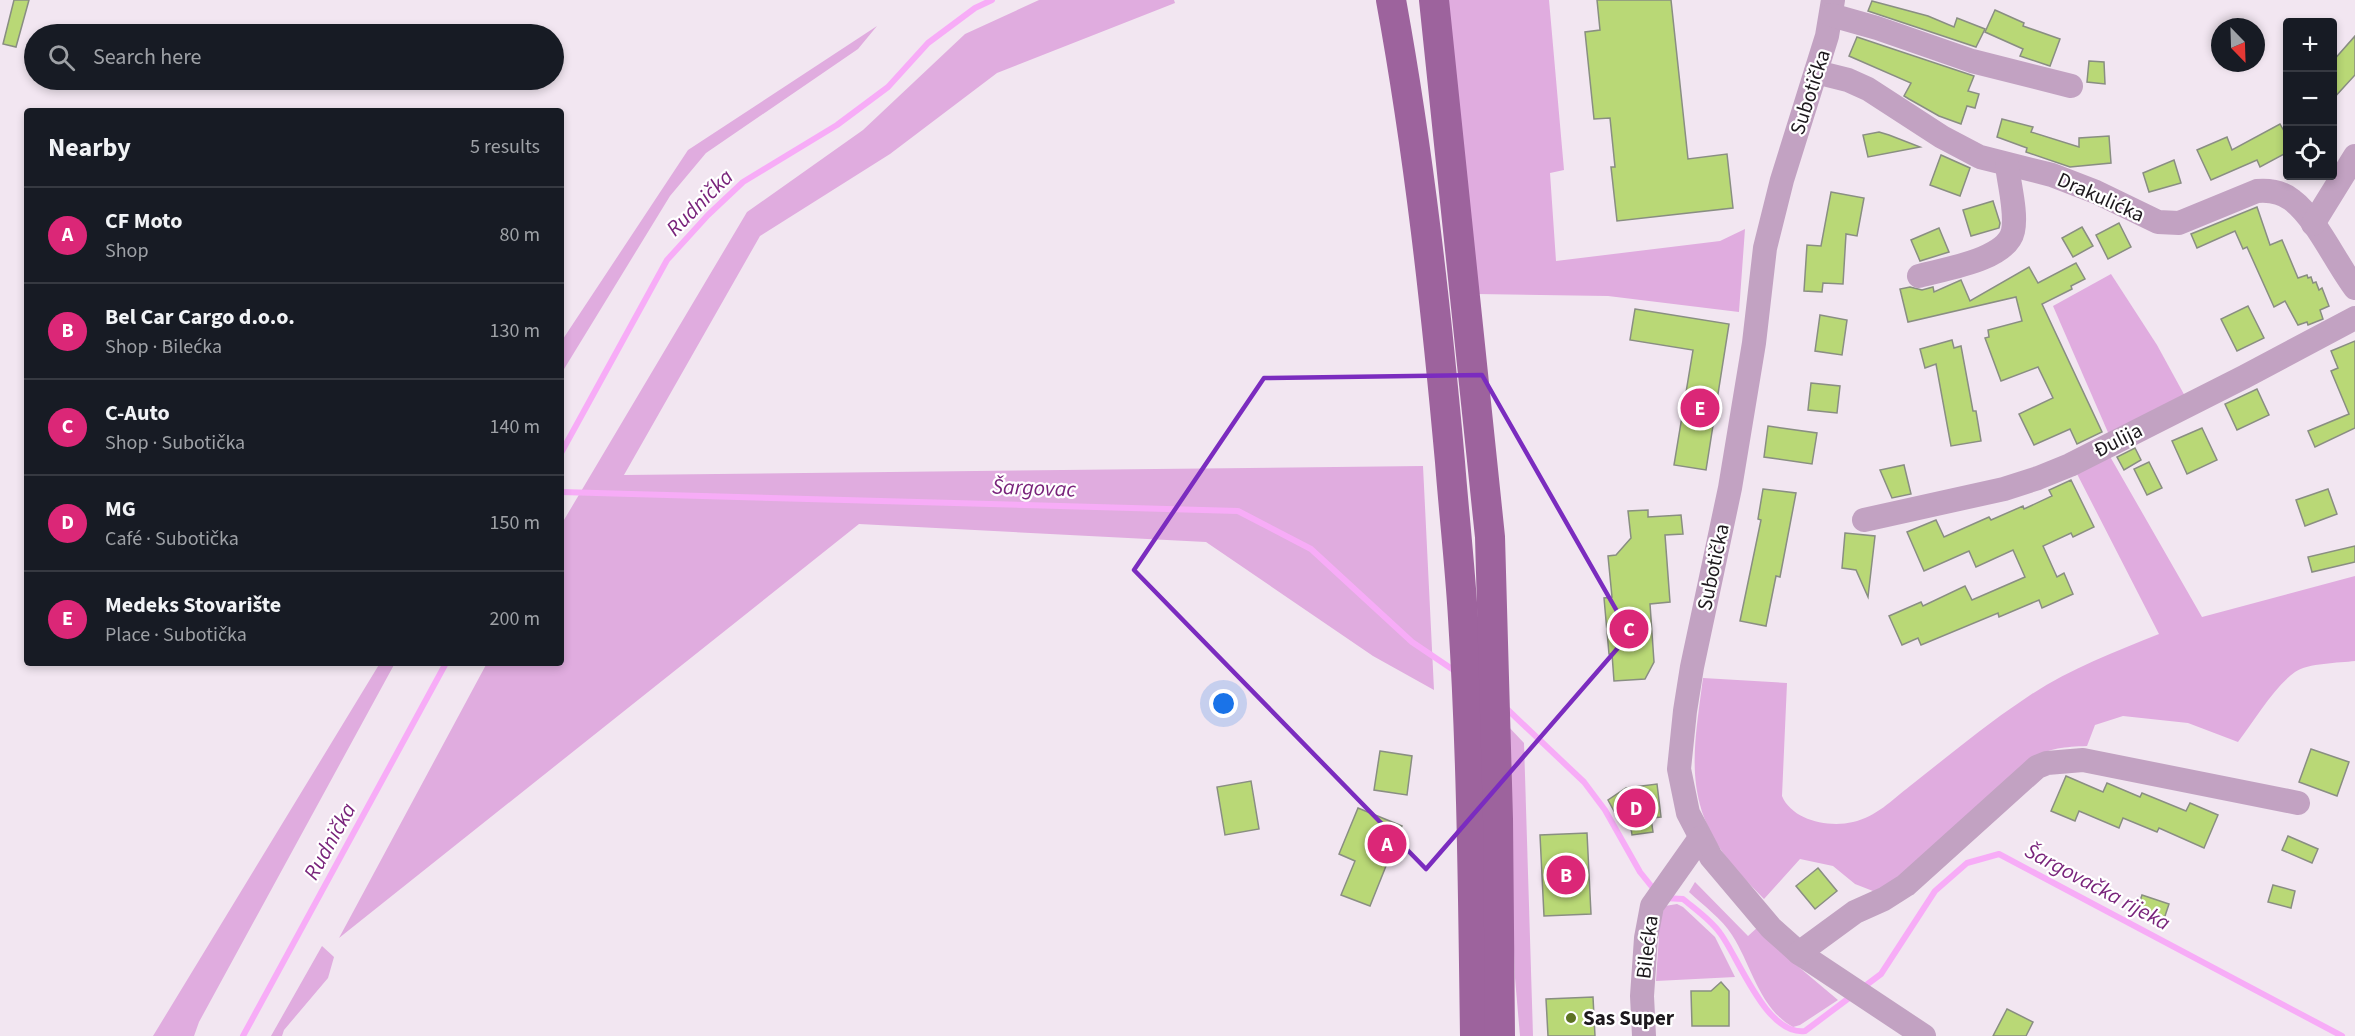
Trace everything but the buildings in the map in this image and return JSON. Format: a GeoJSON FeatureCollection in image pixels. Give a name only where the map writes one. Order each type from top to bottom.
{"type":"FeatureCollection","features":[{"type":"Feature","properties":{"kind":"main road"},"geometry":{"type":"LineString","coordinates":[[1391,0],[1408,93],[1425,214],[1463,616],[1472,820],[1475,1036]]}},
{"type":"Feature","properties":{"kind":"main road"},"geometry":{"type":"LineString","coordinates":[[1434,0],[1490,537],[1497,795],[1500,1036]]}},
{"type":"Feature","properties":{"kind":"street","name":"Subotička"},"geometry":{"type":"LineString","coordinates":[[1832,8],[1827,36],[1782,180],[1764,248],[1754,343],[1730,488],[1684,711],[1679,769],[1688,813],[1700,838],[1718,867],[1771,928],[1799,952],[1924,1036]]}},
{"type":"Feature","properties":{"kind":"street"},"geometry":{"type":"LineString","coordinates":[[1832,8],[1877,28],[1972,61],[2071,87]]}},
{"type":"Feature","properties":{"kind":"street","name":"Drakulićka"},"geometry":{"type":"LineString","coordinates":[[1816,72],[1848,80],[1868,89],[1980,158],[2052,175],[2096,192],[2158,222],[2179,223],[2257,191],[2268,190],[2292,199],[2351,277]]}},
{"type":"Feature","properties":{"kind":"street"},"geometry":{"type":"LineString","coordinates":[[2313,224],[2355,156]]}},
{"type":"Feature","properties":{"kind":"street"},"geometry":{"type":"LineString","coordinates":[[1919,276],[1976,261],[2001,250],[2006,245],[2014,229],[2007,165]]}},
{"type":"Feature","properties":{"kind":"street","name":"Đulija"},"geometry":{"type":"LineString","coordinates":[[1864,520],[2004,489],[2070,465],[2355,318]]}},
{"type":"Feature","properties":{"kind":"street"},"geometry":{"type":"LineString","coordinates":[[1799,952],[1855,912],[1884,899],[1906,885],[2037,767],[2047,763],[2083,760],[2298,803]]}},
{"type":"Feature","properties":{"kind":"street","name":"Bilećka"},"geometry":{"type":"LineString","coordinates":[[1644,1036],[1642,996],[1646,938],[1658,896],[1700,838]]}},
{"type":"Feature","properties":{"kind":"highlighted area"},"geometry":{"type":"Polygon","coordinates":[[[1482,375],[1630,634],[1426,869],[1134,570],[1264,378],[1482,375]]]}},
{"type":"Feature","properties":{"kind":"shaded area"},"geometry":{"type":"Polygon","coordinates":[[[1039,0],[1174,0],[1175,3],[997,73],[890,154],[760,236],[624,475],[1423,466],[1434,690],[1373,656],[1206,542],[859,524],[339,938],[485,666],[564,666],[564,520],[747,212],[863,130],[965,34],[1039,0]]]}},
{"type":"Feature","properties":{"kind":"shaded area"},"geometry":{"type":"Polygon","coordinates":[[[1445,0],[1549,0],[1564,170],[1550,173],[1556,261],[1720,241],[1745,229],[1739,312],[1608,296],[1477,294],[1445,0]]]}},
{"type":"Feature","properties":{"kind":"shaded area"},"geometry":{"type":"Polygon","coordinates":[[[877,26],[858,49],[706,153],[670,196],[564,369],[564,337],[688,150],[877,26]]]}},
{"type":"Feature","properties":{"kind":"shaded area"},"geometry":{"type":"Polygon","coordinates":[[[2111,274],[2157,345],[2186,398],[2110,437],[2053,306],[2111,274]]]}},
{"type":"Feature","properties":{"kind":"shaded area"},"geometry":{"type":"Polygon","coordinates":[[[2108,453],[2202,617],[2355,576],[2355,661],[2315,665],[2295,672],[2272,695],[2238,742],[2188,723],[2123,716],[2095,725],[2087,746],[2055,749],[2026,762],[1897,880],[1878,893],[1855,884],[1833,866],[1800,859],[1764,899],[1729,861],[1714,839],[1704,817],[1695,773],[1695,751],[1703,678],[1787,683],[1782,796],[1794,811],[1822,823],[1843,824],[1869,816],[1994,720],[2039,690],[2089,663],[2159,634],[2075,470],[2108,453]]]}},
{"type":"Feature","properties":{"kind":"shaded area"},"geometry":{"type":"Polygon","coordinates":[[[378,666],[393,666],[199,1022],[194,1036],[153,1036],[378,666]]]}},
{"type":"Feature","properties":{"kind":"shaded area"},"geometry":{"type":"Polygon","coordinates":[[[1506,724],[1524,743],[1533,1036],[1520,1036],[1515,978],[1506,724]]]}},
{"type":"Feature","properties":{"kind":"shaded area"},"geometry":{"type":"Polygon","coordinates":[[[1695,882],[1748,936],[1758,927],[1788,958],[1838,1000],[1800,1025],[1793,1027],[1781,1019],[1764,998],[1728,929],[1689,892],[1695,882]]]}},
{"type":"Feature","properties":{"kind":"shaded area"},"geometry":{"type":"Polygon","coordinates":[[[1677,904],[1715,937],[1735,977],[1656,981],[1660,918],[1665,906],[1677,904]]]}},
{"type":"Feature","properties":{"kind":"shaded area"},"geometry":{"type":"Polygon","coordinates":[[[322,946],[334,957],[328,978],[284,1030],[282,1036],[271,1036],[322,946]]]}},
{"type":"Feature","properties":{"kind":"waterway","name":"Rudnička"},"geometry":{"type":"LineString","coordinates":[[564,448],[667,260],[708,215],[743,182],[837,125],[888,87],[928,43],[975,8],[992,0]]}},
{"type":"Feature","properties":{"kind":"waterway","name":"Šargovac"},"geometry":{"type":"LineString","coordinates":[[564,492],[1238,511],[1311,549],[1412,642],[1452,669]]}},
{"type":"Feature","properties":{"kind":"waterway","name":"Rudnička"},"geometry":{"type":"LineString","coordinates":[[243,1036],[444,666]]}},
{"type":"Feature","properties":{"kind":"waterway","name":"Šargovačka rijeka"},"geometry":{"type":"LineString","coordinates":[[1508,710],[1584,782],[1605,810],[1640,872],[1656,892]]}},
{"type":"Feature","properties":{"kind":"waterway","name":"Šargovačka rijeka"},"geometry":{"type":"LineString","coordinates":[[1861,989],[1881,974],[1935,891],[1967,863],[1999,854],[2342,1036]]}},
{"type":"Feature","properties":{"kind":"waterway","name":"Šargovačka rijeka"},"geometry":{"type":"LineString","coordinates":[[1664,898],[1683,899],[1712,924],[1720,933],[1766,1008],[1778,1021],[1791,1029],[1805,1031],[1853,995]]}},
{"type":"Feature","properties":{"kind":"place","name":"Medeks Stovarište"},"geometry":{"type":"Point","coordinates":[1700,408]}},
{"type":"Feature","properties":{"kind":"place","name":"C-Auto"},"geometry":{"type":"Point","coordinates":[1629,629]}},
{"type":"Feature","properties":{"kind":"place","name":"MG"},"geometry":{"type":"Point","coordinates":[1636,808]}},
{"type":"Feature","properties":{"kind":"place","name":"CF Moto"},"geometry":{"type":"Point","coordinates":[1387,844]}},
{"type":"Feature","properties":{"kind":"place","name":"Bel Car Cargo d.o.o."},"geometry":{"type":"Point","coordinates":[1566,875]}},
{"type":"Feature","properties":{"kind":"place","name":"Sas Super"},"geometry":{"type":"Point","coordinates":[1571,1018]}}]}
